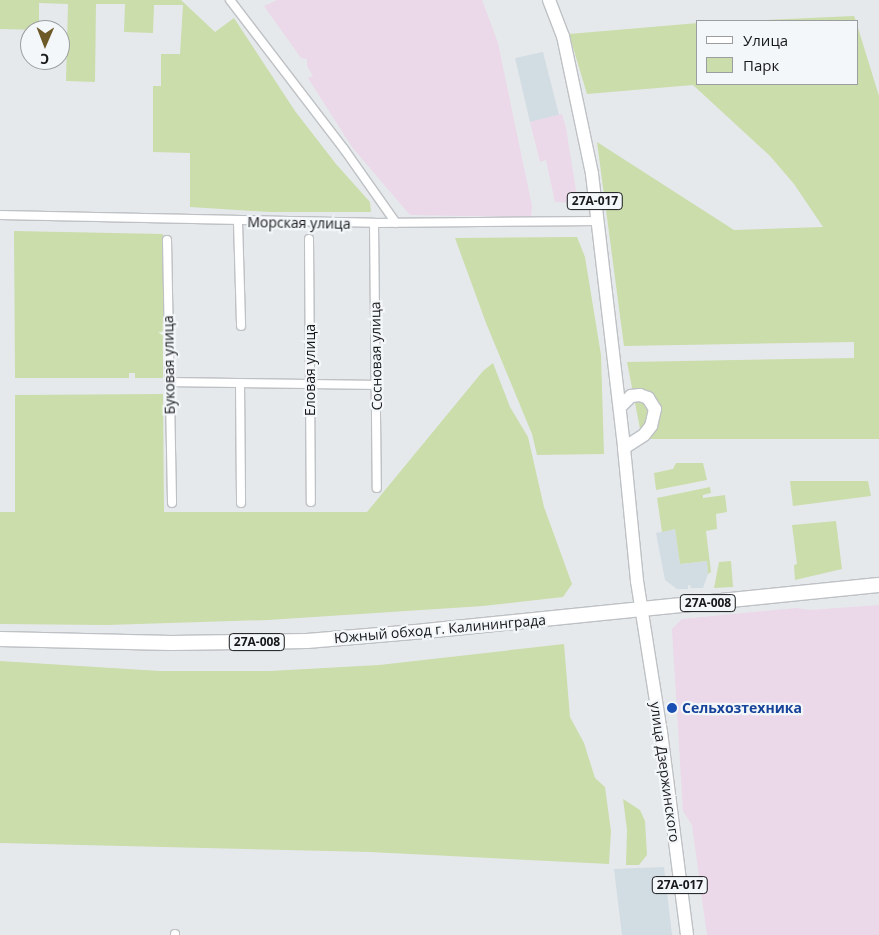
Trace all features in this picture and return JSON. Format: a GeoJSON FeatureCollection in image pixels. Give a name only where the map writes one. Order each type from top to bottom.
{"type":"FeatureCollection","features":[{"type":"Feature","properties":{"kind":"highway","name":"Южный обход г. Калининграда"},"geometry":{"type":"LineString","coordinates":[[0,638],[171,643],[307,640],[425,631],[879,586]]}},
{"type":"Feature","properties":{"kind":"main road","name":"27А-017"},"geometry":{"type":"LineString","coordinates":[[549,0],[563,36],[592,174],[620,407],[641,609]]}},
{"type":"Feature","properties":{"kind":"main road"},"geometry":{"type":"LineString","coordinates":[[620,407],[631,396],[640,395],[648,398],[655,409],[651,426],[644,435],[624,448]]}},
{"type":"Feature","properties":{"kind":"main road","name":"улица Дзержинского"},"geometry":{"type":"LineString","coordinates":[[641,609],[661,732],[686,935]]}},
{"type":"Feature","properties":{"kind":"street"},"geometry":{"type":"LineString","coordinates":[[230,0],[344,149],[396,223]]}},
{"type":"Feature","properties":{"kind":"street","name":"Морская улица"},"geometry":{"type":"LineString","coordinates":[[0,216],[374,224],[598,221]]}},
{"type":"Feature","properties":{"kind":"street"},"geometry":{"type":"LineString","coordinates":[[238,222],[241,326]]}},
{"type":"Feature","properties":{"kind":"street","name":"Сосновая улица"},"geometry":{"type":"LineString","coordinates":[[374,224],[377,488]]}},
{"type":"Feature","properties":{"kind":"street","name":"Еловая улица"},"geometry":{"type":"LineString","coordinates":[[309,239],[311,502]]}},
{"type":"Feature","properties":{"kind":"street","name":"Буковая улица"},"geometry":{"type":"LineString","coordinates":[[167,240],[172,503]]}},
{"type":"Feature","properties":{"kind":"street"},"geometry":{"type":"LineString","coordinates":[[170,382],[376,385]]}},
{"type":"Feature","properties":{"kind":"street"},"geometry":{"type":"LineString","coordinates":[[240,383],[241,503]]}},
{"type":"Feature","properties":{"kind":"shaded area"},"geometry":{"type":"Polygon","coordinates":[[[277,0],[482,0],[498,43],[532,206],[531,217],[410,215],[352,147],[308,78],[313,76],[307,66],[307,59],[301,58],[264,6],[277,0]]]}},
{"type":"Feature","properties":{"kind":"shaded area"},"geometry":{"type":"Polygon","coordinates":[[[543,52],[559,115],[530,122],[515,58],[543,52]]]}},
{"type":"Feature","properties":{"kind":"shaded area"},"geometry":{"type":"Polygon","coordinates":[[[562,114],[578,203],[555,202],[546,160],[540,162],[530,122],[562,114]]]}},
{"type":"Feature","properties":{"kind":"shaded area"},"geometry":{"type":"Polygon","coordinates":[[[675,529],[680,564],[707,561],[708,574],[703,588],[691,588],[688,585],[688,589],[677,589],[665,580],[656,533],[675,529]]]}},
{"type":"Feature","properties":{"kind":"shaded area"},"geometry":{"type":"Polygon","coordinates":[[[879,605],[879,935],[707,935],[692,825],[683,811],[672,629],[682,619],[796,608],[810,610],[879,605]]]}},
{"type":"Feature","properties":{"kind":"shaded area"},"geometry":{"type":"Polygon","coordinates":[[[664,867],[672,935],[622,935],[614,869],[664,867]]]}},
{"type":"Feature","properties":{"kind":"green space"},"geometry":{"type":"Polygon","coordinates":[[[0,0],[181,0],[215,32],[234,18],[295,111],[336,164],[370,202],[371,212],[270,212],[190,207],[190,153],[153,152],[153,86],[161,86],[161,54],[180,54],[183,5],[154,5],[153,33],[124,32],[125,4],[96,4],[95,82],[66,81],[66,70],[70,70],[70,20],[68,20],[68,4],[39,3],[39,20],[20,20],[20,30],[0,29],[0,0]]]}},
{"type":"Feature","properties":{"kind":"green space"},"geometry":{"type":"Polygon","coordinates":[[[854,16],[856,20],[765,20],[854,16]]]}},
{"type":"Feature","properties":{"kind":"green space"},"geometry":{"type":"Polygon","coordinates":[[[696,23],[696,85],[859,85],[859,31],[879,96],[879,439],[642,439],[627,362],[854,358],[854,342],[624,346],[597,142],[734,230],[823,227],[794,184],[770,156],[693,85],[587,94],[569,34],[696,23]]]}},
{"type":"Feature","properties":{"kind":"green space"},"geometry":{"type":"Polygon","coordinates":[[[14,231],[163,234],[163,378],[135,378],[135,373],[129,373],[129,378],[15,378],[14,231]]]}},
{"type":"Feature","properties":{"kind":"green space"},"geometry":{"type":"Polygon","coordinates":[[[577,237],[585,257],[601,355],[604,454],[537,455],[532,434],[486,323],[455,238],[577,237]]]}},
{"type":"Feature","properties":{"kind":"green space"},"geometry":{"type":"Polygon","coordinates":[[[493,363],[510,407],[528,437],[544,507],[572,584],[563,597],[483,606],[268,620],[107,625],[0,624],[0,512],[15,512],[15,395],[163,394],[164,512],[367,512],[483,371],[493,363]]]}},
{"type":"Feature","properties":{"kind":"green space"},"geometry":{"type":"Polygon","coordinates":[[[676,463],[703,463],[707,480],[656,490],[654,473],[673,469],[676,463]]]}},
{"type":"Feature","properties":{"kind":"green space"},"geometry":{"type":"Polygon","coordinates":[[[790,481],[868,481],[871,496],[793,506],[790,481]]]}},
{"type":"Feature","properties":{"kind":"green space"},"geometry":{"type":"Polygon","coordinates":[[[710,487],[711,493],[703,495],[703,498],[725,495],[727,512],[716,514],[717,529],[706,531],[711,572],[708,574],[707,561],[680,564],[675,529],[662,532],[657,498],[710,487]]]}},
{"type":"Feature","properties":{"kind":"green space"},"geometry":{"type":"Polygon","coordinates":[[[836,521],[842,569],[795,580],[794,565],[797,564],[792,525],[836,521]]]}},
{"type":"Feature","properties":{"kind":"green space"},"geometry":{"type":"Polygon","coordinates":[[[731,561],[733,587],[714,588],[719,562],[731,561]]]}},
{"type":"Feature","properties":{"kind":"green space"},"geometry":{"type":"Polygon","coordinates":[[[564,644],[570,717],[584,743],[595,778],[605,787],[611,831],[609,864],[370,852],[0,843],[0,661],[160,671],[270,671],[379,665],[564,644]]]}},
{"type":"Feature","properties":{"kind":"green space"},"geometry":{"type":"Polygon","coordinates":[[[623,799],[640,810],[645,821],[647,855],[639,865],[626,865],[627,830],[623,799]]]}},
{"type":"Feature","properties":{"kind":"place","name":"Сельхозтехника"},"geometry":{"type":"Point","coordinates":[672,708]}}]}
